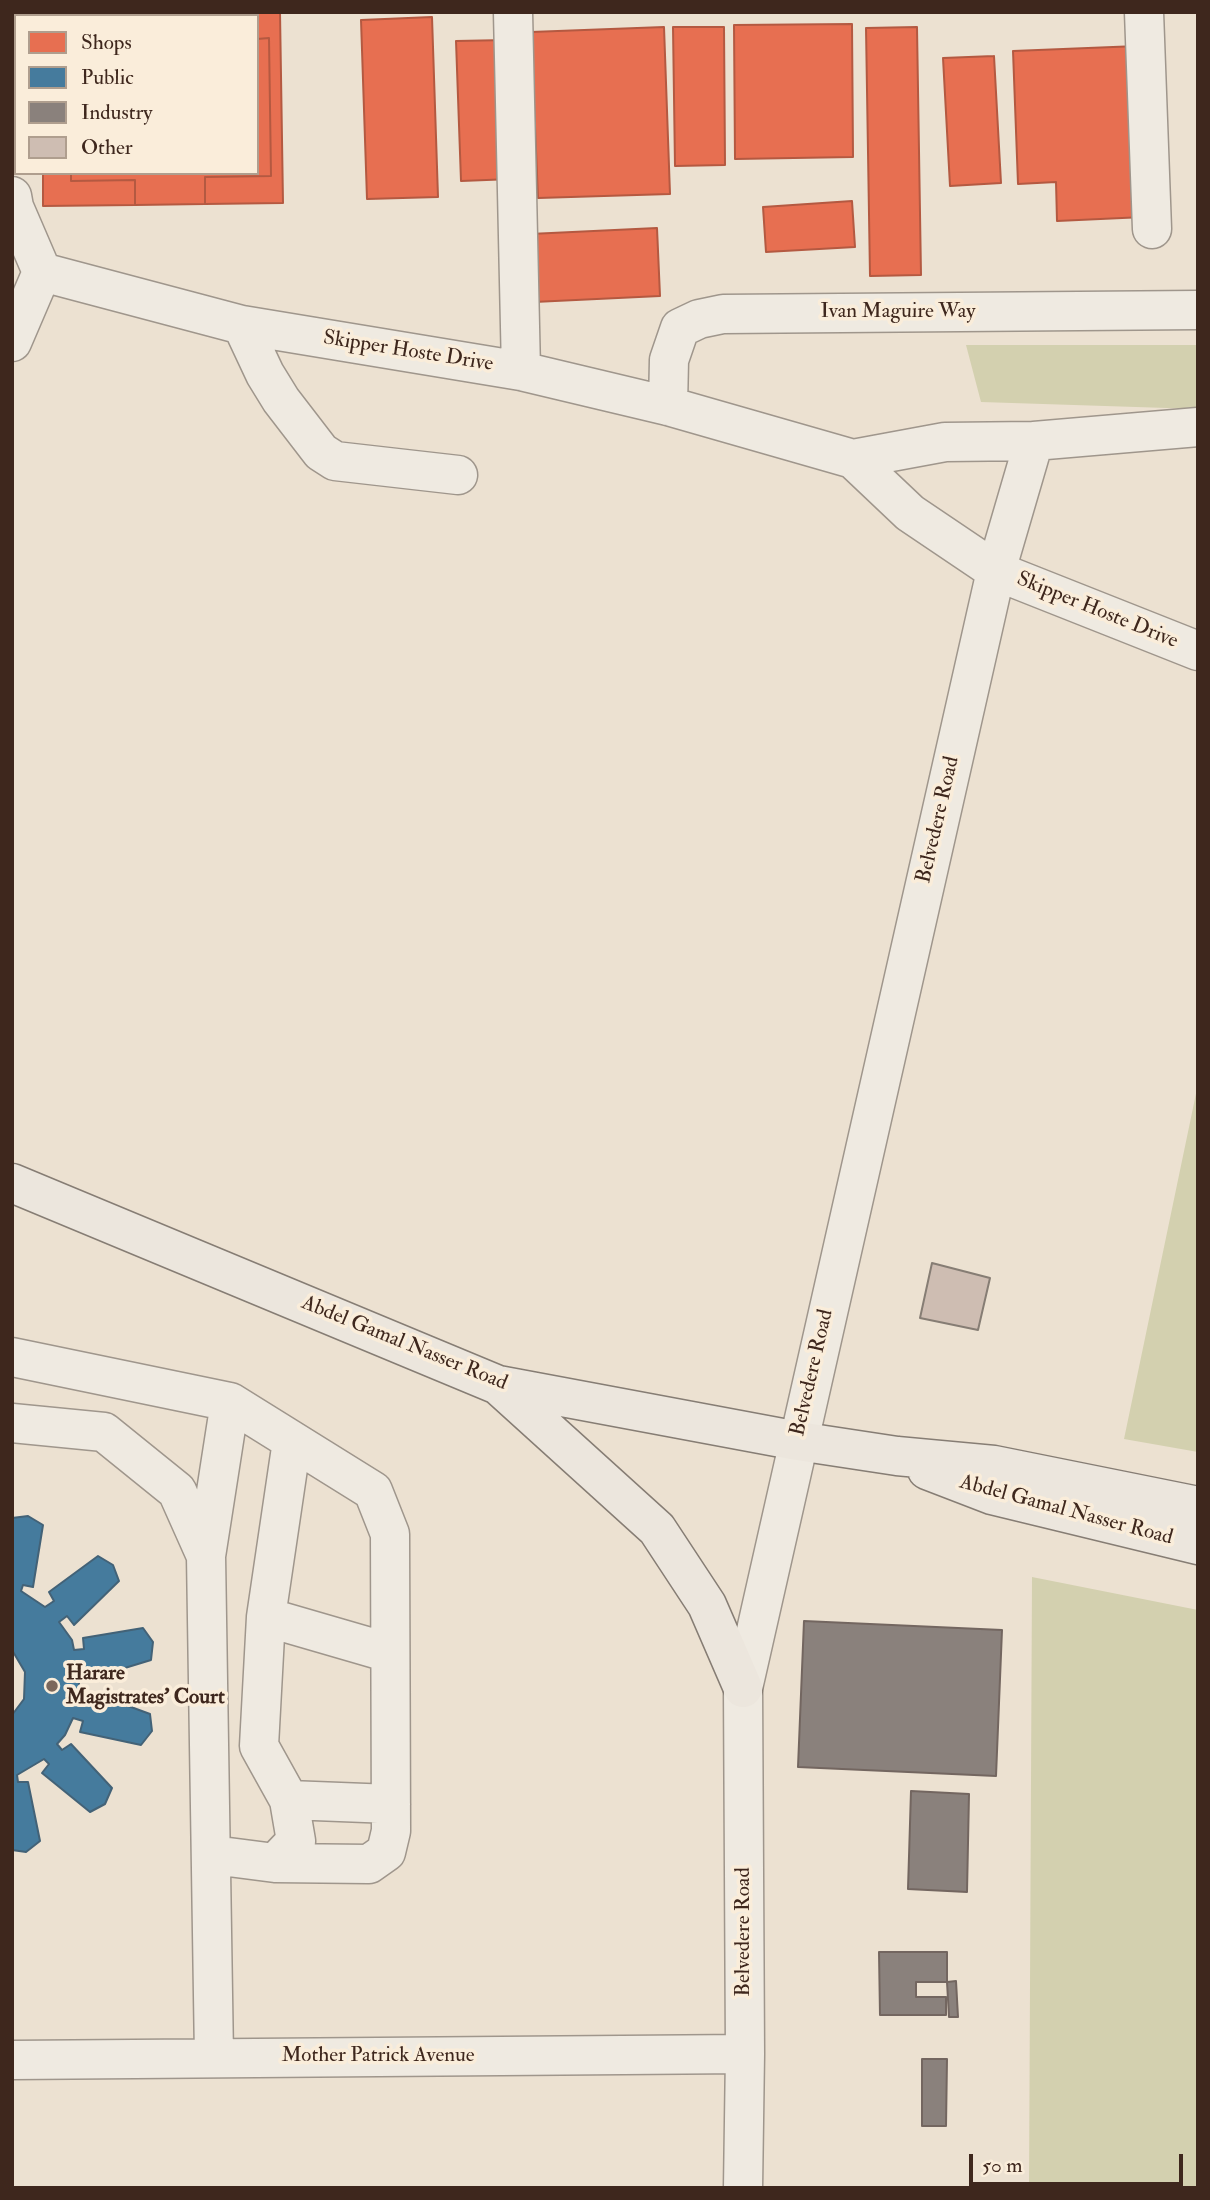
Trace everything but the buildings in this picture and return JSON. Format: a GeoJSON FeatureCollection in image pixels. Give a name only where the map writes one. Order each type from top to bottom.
{"type":"FeatureCollection","features":[{"type":"Feature","properties":{"kind":"highway","name":"Abdel Gamal Nasser Road"},"geometry":{"type":"LineString","coordinates":[[12,1183],[498,1385],[798,1441],[897,1456],[995,1465],[1198,1506]]}},
{"type":"Feature","properties":{"kind":"highway"},"geometry":{"type":"LineString","coordinates":[[498,1385],[657,1529],[707,1605],[743,1688]]}},
{"type":"Feature","properties":{"kind":"highway","name":"Abdel Gamal Nasser Road"},"geometry":{"type":"LineString","coordinates":[[897,1456],[957,1483],[992,1495],[1198,1545]]}},
{"type":"Feature","properties":{"kind":"street"},"geometry":{"type":"LineString","coordinates":[[513,12],[521,371]]}},
{"type":"Feature","properties":{"kind":"street"},"geometry":{"type":"LineString","coordinates":[[1143,12],[1152,229]]}},
{"type":"Feature","properties":{"kind":"street"},"geometry":{"type":"LineString","coordinates":[[12,196],[14,207],[42,272],[12,342]]}},
{"type":"Feature","properties":{"kind":"street","name":"Skipper Hoste Drive"},"geometry":{"type":"LineString","coordinates":[[42,272],[242,324],[521,371],[668,405],[853,459],[945,442],[1034,441],[1198,427]]}},
{"type":"Feature","properties":{"kind":"street","name":"Ivan Maguire Way"},"geometry":{"type":"LineString","coordinates":[[668,405],[669,360],[680,328],[699,319],[723,314],[1198,310]]}},
{"type":"Feature","properties":{"kind":"street"},"geometry":{"type":"LineString","coordinates":[[242,324],[270,383],[321,452],[335,461],[458,475]]}},
{"type":"Feature","properties":{"kind":"street","name":"Skipper Hoste Drive"},"geometry":{"type":"LineString","coordinates":[[996,572],[1034,441]]}},
{"type":"Feature","properties":{"kind":"street","name":"Skipper Hoste Drive"},"geometry":{"type":"LineString","coordinates":[[853,459],[909,513],[996,572],[1198,651]]}},
{"type":"Feature","properties":{"kind":"street","name":"Belvedere Road"},"geometry":{"type":"LineString","coordinates":[[743,2188],[743,1688],[996,572]]}},
{"type":"Feature","properties":{"kind":"street"},"geometry":{"type":"LineString","coordinates":[[12,1357],[230,1402],[373,1491],[390,1534],[391,1832],[386,1852],[369,1864],[275,1863],[213,1855]]}},
{"type":"Feature","properties":{"kind":"street"},"geometry":{"type":"LineString","coordinates":[[214,2056],[213,1855],[206,1556],[230,1402]]}},
{"type":"Feature","properties":{"kind":"street"},"geometry":{"type":"LineString","coordinates":[[12,1423],[104,1432],[177,1491],[206,1556]]}},
{"type":"Feature","properties":{"kind":"street"},"geometry":{"type":"LineString","coordinates":[[275,1863],[296,1840],[289,1800],[259,1746],[266,1617],[292,1441]]}},
{"type":"Feature","properties":{"kind":"street"},"geometry":{"type":"LineString","coordinates":[[266,1617],[390,1653]]}},
{"type":"Feature","properties":{"kind":"street"},"geometry":{"type":"LineString","coordinates":[[289,1800],[391,1804]]}},
{"type":"Feature","properties":{"kind":"street","name":"Mother Patrick Avenue"},"geometry":{"type":"LineString","coordinates":[[12,2060],[214,2056],[745,2054]]}},
{"type":"Feature","properties":{"kind":"shaded area"},"geometry":{"type":"Polygon","coordinates":[[[966,345],[1198,345],[1198,409],[981,402],[966,345]]]}},
{"type":"Feature","properties":{"kind":"shaded area"},"geometry":{"type":"Polygon","coordinates":[[[1198,1084],[1198,1452],[1124,1439],[1198,1084]]]}},
{"type":"Feature","properties":{"kind":"shaded area"},"geometry":{"type":"Polygon","coordinates":[[[1032,1577],[1198,1610],[1198,2188],[1029,2188],[1032,1577]]]}},
{"type":"Feature","properties":{"kind":"place","name":"Harare Magistrates’ Court"},"geometry":{"type":"Point","coordinates":[52,1686]}}]}
